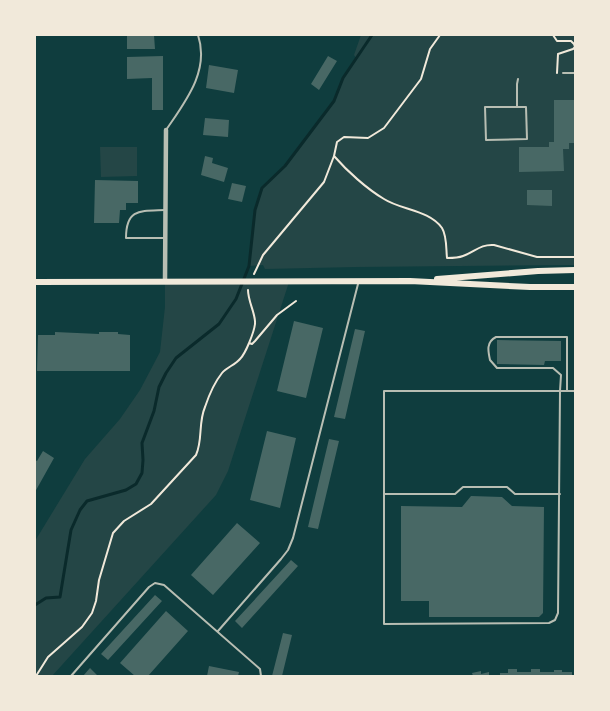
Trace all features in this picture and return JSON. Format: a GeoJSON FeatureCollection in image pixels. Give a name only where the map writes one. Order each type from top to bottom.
{"type":"FeatureCollection","features":[{"type":"Feature","properties":{"kind":"main road"},"geometry":{"type":"LineString","coordinates":[[35,282],[410,281],[575,270]]}},
{"type":"Feature","properties":{"kind":"main road"},"geometry":{"type":"LineString","coordinates":[[410,281],[530,287],[575,287]]}},
{"type":"Feature","properties":{"kind":"street"},"geometry":{"type":"LineString","coordinates":[[165,281],[166,130]]}},
{"type":"Feature","properties":{"kind":"lane"},"geometry":{"type":"LineString","coordinates":[[166,130],[188,98],[198,75],[202,60],[198,35]]}},
{"type":"Feature","properties":{"kind":"lane"},"geometry":{"type":"LineString","coordinates":[[563,73],[575,73]]}},
{"type":"Feature","properties":{"kind":"lane"},"geometry":{"type":"LineString","coordinates":[[516,107],[518,79]]}},
{"type":"Feature","properties":{"kind":"lane"},"geometry":{"type":"LineString","coordinates":[[516,107],[526,107],[527,139],[486,140],[485,108],[516,107]]}},
{"type":"Feature","properties":{"kind":"lane"},"geometry":{"type":"LineString","coordinates":[[166,210],[139,211],[134,214],[127,223],[126,238],[166,238]]}},
{"type":"Feature","properties":{"kind":"lane"},"geometry":{"type":"LineString","coordinates":[[218,631],[288,550],[293,538],[358,282]]}},
{"type":"Feature","properties":{"kind":"lane"},"geometry":{"type":"LineString","coordinates":[[567,391],[568,338],[496,337],[492,339],[489,344],[490,360],[498,368],[553,368],[561,375],[560,391],[558,613],[555,620],[549,623],[384,624],[384,391],[560,391],[567,391],[575,391]]}},
{"type":"Feature","properties":{"kind":"lane"},"geometry":{"type":"LineString","coordinates":[[384,494],[455,494],[463,487],[507,487],[515,494],[560,494]]}},
{"type":"Feature","properties":{"kind":"lane"},"geometry":{"type":"LineString","coordinates":[[71,676],[149,587],[155,583],[164,585],[218,631],[260,669],[261,676]]}},
{"type":"Feature","properties":{"kind":"path"},"geometry":{"type":"LineString","coordinates":[[36,676],[48,657],[82,627],[92,613],[99,580],[113,533],[124,521],[151,504],[196,456],[200,446],[201,417],[216,381],[223,371],[240,359],[249,343],[255,321],[248,291],[263,254],[324,182],[337,142],[344,137],[368,138],[390,122],[421,79],[430,48],[440,35]]}},
{"type":"Feature","properties":{"kind":"path"},"geometry":{"type":"LineString","coordinates":[[553,35],[557,41],[571,42],[575,47],[558,54],[557,73]]}},
{"type":"Feature","properties":{"kind":"path"},"geometry":{"type":"LineString","coordinates":[[334,156],[384,199],[421,213],[437,223],[443,229],[447,258],[463,256],[487,244],[537,257],[575,257]]}},
{"type":"Feature","properties":{"kind":"path"},"geometry":{"type":"LineString","coordinates":[[249,343],[252,344],[277,315],[296,301]]}},
{"type":"Feature","properties":{"kind":"shaded area"},"geometry":{"type":"Polygon","coordinates":[[[361,35],[575,35],[575,265],[265,269],[263,265],[249,266],[255,210],[262,188],[285,166],[334,101],[343,78],[357,59],[354,55],[361,35]]]}},
{"type":"Feature","properties":{"kind":"shaded area"},"geometry":{"type":"Polygon","coordinates":[[[100,147],[137,147],[137,176],[101,177],[100,147]]]}},
{"type":"Feature","properties":{"kind":"shaded area"},"geometry":{"type":"Polygon","coordinates":[[[165,281],[289,282],[228,471],[216,495],[52,676],[35,676],[35,541],[85,459],[120,419],[140,390],[160,352],[165,307],[165,281]]]}},
{"type":"Feature","properties":{"kind":"building"},"geometry":{"type":"Polygon","coordinates":[[[154,35],[155,49],[127,49],[127,36],[154,35]]]}},
{"type":"Feature","properties":{"kind":"building"},"geometry":{"type":"Polygon","coordinates":[[[163,56],[163,110],[152,110],[152,78],[127,79],[127,57],[163,56]]]}},
{"type":"Feature","properties":{"kind":"building"},"geometry":{"type":"Polygon","coordinates":[[[328,56],[337,61],[319,90],[311,84],[328,56]]]}},
{"type":"Feature","properties":{"kind":"building"},"geometry":{"type":"Polygon","coordinates":[[[209,65],[238,70],[234,93],[206,88],[209,65]]]}},
{"type":"Feature","properties":{"kind":"building"},"geometry":{"type":"Polygon","coordinates":[[[554,100],[575,100],[575,143],[569,143],[569,149],[563,149],[564,171],[519,172],[519,147],[549,147],[549,142],[554,142],[554,100]]]}},
{"type":"Feature","properties":{"kind":"building"},"geometry":{"type":"Polygon","coordinates":[[[205,118],[229,120],[228,137],[203,135],[205,118]]]}},
{"type":"Feature","properties":{"kind":"building"},"geometry":{"type":"Polygon","coordinates":[[[205,156],[213,158],[212,163],[228,168],[224,182],[201,175],[205,156]]]}},
{"type":"Feature","properties":{"kind":"building"},"geometry":{"type":"Polygon","coordinates":[[[95,180],[138,181],[138,203],[126,203],[126,210],[120,210],[119,223],[94,223],[95,180]]]}},
{"type":"Feature","properties":{"kind":"building"},"geometry":{"type":"Polygon","coordinates":[[[232,183],[246,186],[242,202],[228,199],[232,183]]]}},
{"type":"Feature","properties":{"kind":"building"},"geometry":{"type":"Polygon","coordinates":[[[527,190],[552,190],[552,206],[527,205],[527,190]]]}},
{"type":"Feature","properties":{"kind":"building"},"geometry":{"type":"Polygon","coordinates":[[[294,321],[323,328],[306,398],[277,391],[294,321]]]}},
{"type":"Feature","properties":{"kind":"building"},"geometry":{"type":"Polygon","coordinates":[[[355,329],[365,331],[345,419],[334,417],[355,329]]]}},
{"type":"Feature","properties":{"kind":"building"},"geometry":{"type":"Polygon","coordinates":[[[55,332],[99,334],[99,332],[118,332],[118,334],[130,335],[130,371],[37,371],[38,335],[55,335],[55,332]]]}},
{"type":"Feature","properties":{"kind":"building"},"geometry":{"type":"Polygon","coordinates":[[[497,340],[561,341],[561,361],[545,361],[544,365],[497,364],[497,340]]]}},
{"type":"Feature","properties":{"kind":"building"},"geometry":{"type":"Polygon","coordinates":[[[267,431],[296,438],[280,508],[250,500],[267,431]]]}},
{"type":"Feature","properties":{"kind":"building"},"geometry":{"type":"Polygon","coordinates":[[[329,439],[339,441],[318,529],[308,527],[329,439]]]}},
{"type":"Feature","properties":{"kind":"building"},"geometry":{"type":"Polygon","coordinates":[[[43,451],[54,458],[35,492],[35,460],[37,461],[43,451]]]}},
{"type":"Feature","properties":{"kind":"building"},"geometry":{"type":"Polygon","coordinates":[[[471,496],[502,497],[512,506],[544,507],[543,613],[539,617],[429,617],[429,601],[401,601],[401,506],[462,507],[471,496]]]}},
{"type":"Feature","properties":{"kind":"building"},"geometry":{"type":"Polygon","coordinates":[[[237,523],[260,543],[213,595],[191,575],[237,523]]]}},
{"type":"Feature","properties":{"kind":"building"},"geometry":{"type":"Polygon","coordinates":[[[291,560],[298,566],[242,628],[235,621],[291,560]]]}},
{"type":"Feature","properties":{"kind":"building"},"geometry":{"type":"Polygon","coordinates":[[[155,595],[162,601],[108,660],[101,654],[155,595]]]}},
{"type":"Feature","properties":{"kind":"building"},"geometry":{"type":"Polygon","coordinates":[[[166,611],[188,631],[148,676],[135,676],[120,663],[166,611]]]}},
{"type":"Feature","properties":{"kind":"building"},"geometry":{"type":"Polygon","coordinates":[[[283,633],[292,635],[282,676],[272,676],[283,633]]]}},
{"type":"Feature","properties":{"kind":"building"},"geometry":{"type":"Polygon","coordinates":[[[209,666],[239,672],[238,676],[207,676],[209,666]]]}},
{"type":"Feature","properties":{"kind":"building"},"geometry":{"type":"Polygon","coordinates":[[[90,668],[97,675],[83,676],[90,668]]]}},
{"type":"Feature","properties":{"kind":"building"},"geometry":{"type":"Polygon","coordinates":[[[508,669],[517,669],[517,672],[531,672],[531,669],[540,669],[540,672],[562,670],[562,672],[572,672],[572,676],[500,676],[500,673],[508,673],[508,669]]]}},
{"type":"Feature","properties":{"kind":"building"},"geometry":{"type":"Polygon","coordinates":[[[481,671],[481,674],[489,672],[489,676],[473,676],[472,673],[481,671]]]}},
{"type":"Feature","properties":{"kind":"waterway"},"geometry":{"type":"LineString","coordinates":[[35,605],[46,598],[60,597],[71,530],[80,510],[87,501],[126,490],[136,484],[142,473],[142,443],[154,411],[159,387],[166,373],[176,358],[219,324],[236,299],[249,266],[255,210],[262,188],[285,166],[334,101],[343,78],[372,35]]}}]}
